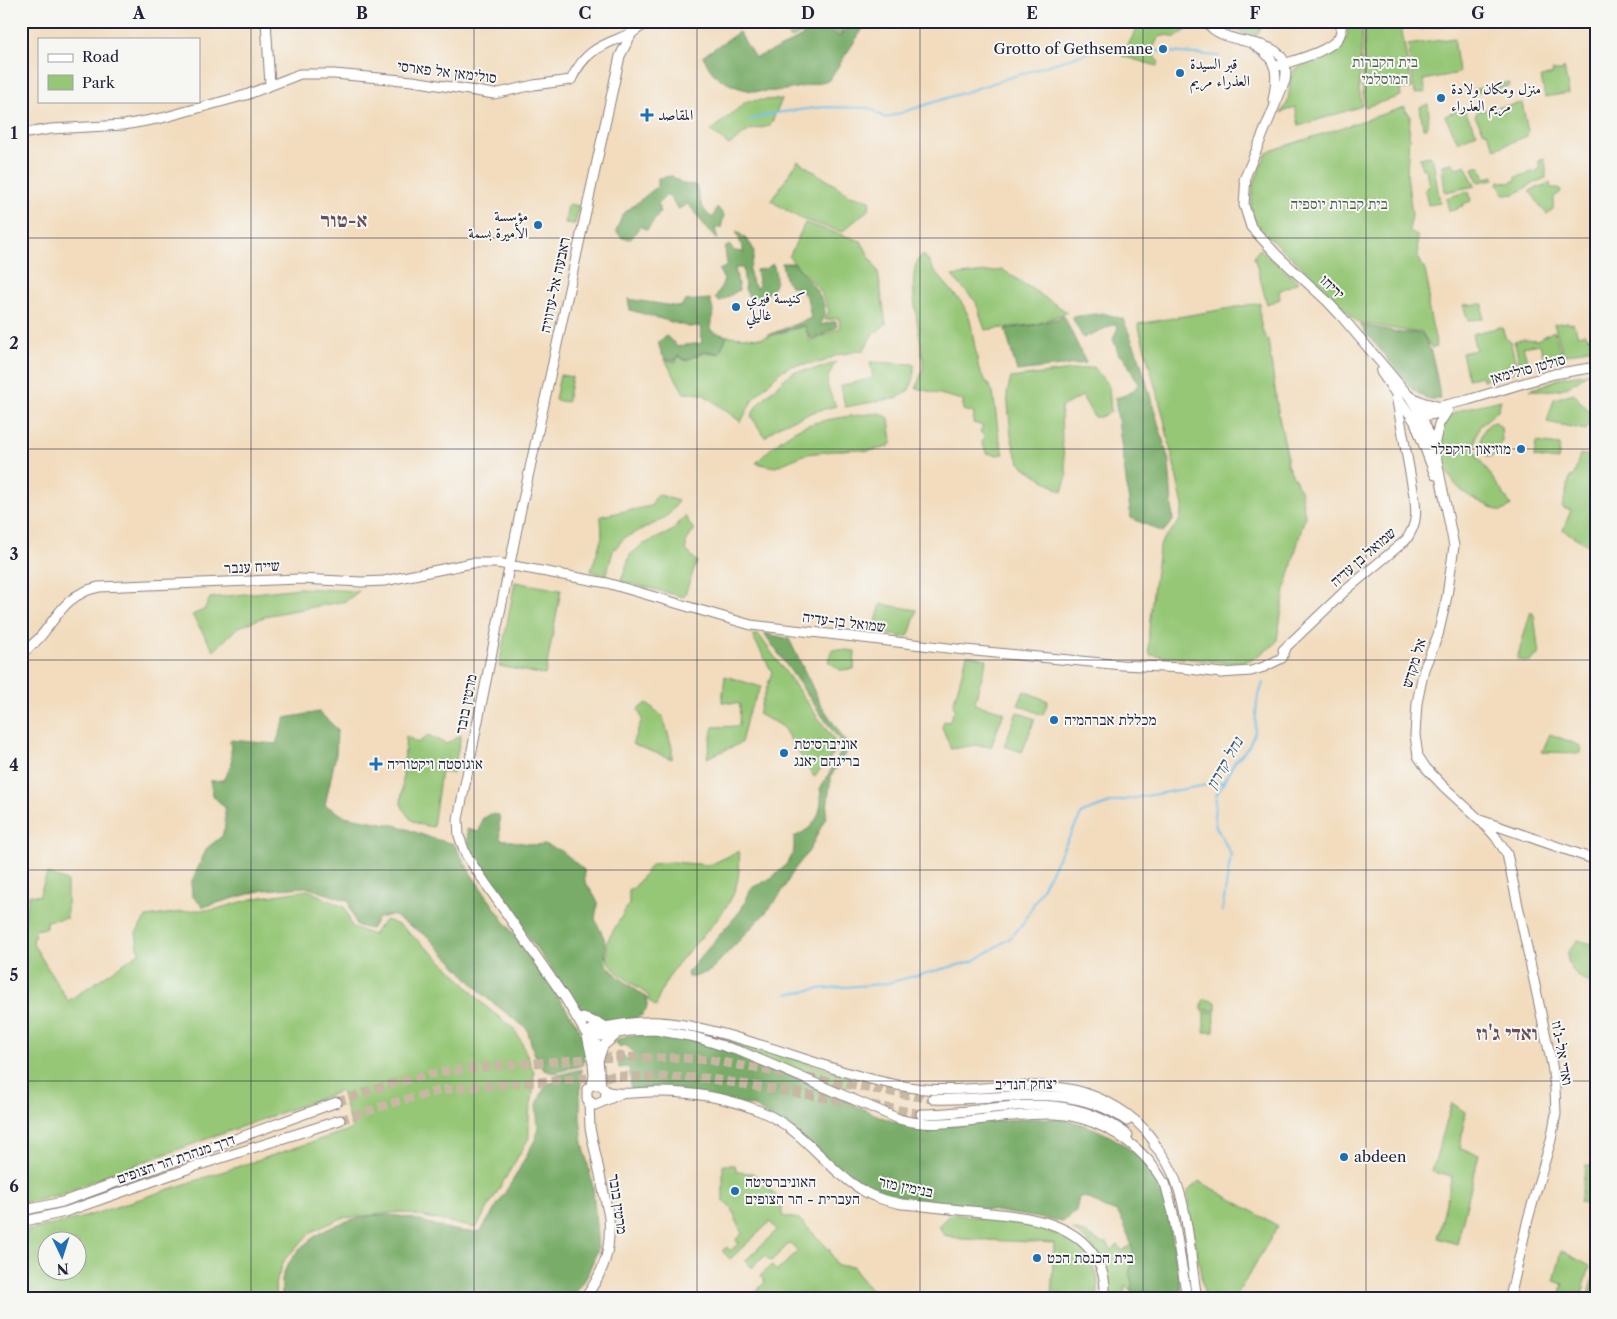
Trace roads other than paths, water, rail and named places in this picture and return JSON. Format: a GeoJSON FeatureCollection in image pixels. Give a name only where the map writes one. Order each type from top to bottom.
{"type":"FeatureCollection","features":[{"type":"Feature","properties":{"kind":"street"},"geometry":{"type":"LineString","coordinates":[[21,134],[51,129],[124,125],[162,118],[246,95],[270,85],[266,21]]}},
{"type":"Feature","properties":{"kind":"street","name":"ראבעה אל-עדוויה"},"geometry":{"type":"LineString","coordinates":[[509,565],[620,56],[632,33],[649,21]]}},
{"type":"Feature","properties":{"kind":"street"},"geometry":{"type":"LineString","coordinates":[[1206,21],[1212,29],[1224,36],[1269,47],[1281,56],[1285,63]]}},
{"type":"Feature","properties":{"kind":"street"},"geometry":{"type":"LineString","coordinates":[[1249,43],[1264,52],[1275,67],[1329,46],[1339,36],[1342,29],[1341,21]]}},
{"type":"Feature","properties":{"kind":"street","name":"סולימאן אל פארסי"},"geometry":{"type":"LineString","coordinates":[[270,85],[300,74],[334,74],[412,81],[494,94],[534,84],[571,80],[578,64],[595,49],[632,33]]}},
{"type":"Feature","properties":{"kind":"street","name":"יריחו"},"geometry":{"type":"LineString","coordinates":[[1285,63],[1285,81],[1241,185],[1239,206],[1245,225],[1264,246],[1278,256],[1327,301],[1410,396],[1418,415]]}},
{"type":"Feature","properties":{"kind":"street","name":"יריחו"},"geometry":{"type":"LineString","coordinates":[[1270,116],[1276,84],[1275,67]]}},
{"type":"Feature","properties":{"kind":"street","name":"יריחו"},"geometry":{"type":"LineString","coordinates":[[1362,342],[1395,390],[1418,415]]}},
{"type":"Feature","properties":{"kind":"street"},"geometry":{"type":"LineString","coordinates":[[1554,374],[1596,361]]}},
{"type":"Feature","properties":{"kind":"street","name":"סולטן סולימאן"},"geometry":{"type":"LineString","coordinates":[[1418,415],[1554,374],[1596,367]]}},
{"type":"Feature","properties":{"kind":"street","name":"שמואל בן עדיה"},"geometry":{"type":"LineString","coordinates":[[1182,668],[1222,673],[1246,671],[1274,658],[1346,590],[1406,540],[1412,532],[1416,513],[1395,390]]}},
{"type":"Feature","properties":{"kind":"street"},"geometry":{"type":"LineString","coordinates":[[1410,396],[1445,408],[1439,424],[1434,449]]}},
{"type":"Feature","properties":{"kind":"street"},"geometry":{"type":"LineString","coordinates":[[1400,423],[1418,415]]}},
{"type":"Feature","properties":{"kind":"street","name":"אל מקדש"},"geometry":{"type":"LineString","coordinates":[[1418,415],[1434,449],[1453,536],[1453,555],[1445,605],[1438,635],[1424,670],[1417,703],[1415,735],[1418,756],[1426,768],[1444,787],[1480,820]]}},
{"type":"Feature","properties":{"kind":"street","name":"אל מקדש"},"geometry":{"type":"LineString","coordinates":[[1418,415],[1421,435],[1442,491]]}},
{"type":"Feature","properties":{"kind":"street","name":"שייח ענבר"},"geometry":{"type":"LineString","coordinates":[[21,653],[39,636],[68,602],[81,592],[99,587],[299,579],[362,582],[384,581],[472,563],[487,562],[509,565]]}},
{"type":"Feature","properties":{"kind":"street","name":"שמואל בן-עדיה"},"geometry":{"type":"LineString","coordinates":[[509,565],[607,583],[751,625],[965,650],[1122,665],[1182,668]]}},
{"type":"Feature","properties":{"kind":"street","name":"מרטין בובר"},"geometry":{"type":"LineString","coordinates":[[509,565],[458,819],[459,836],[462,848],[470,861],[591,1034],[594,1063],[592,1085]]}},
{"type":"Feature","properties":{"kind":"street"},"geometry":{"type":"LineString","coordinates":[[1480,820],[1596,860]]}},
{"type":"Feature","properties":{"kind":"street","name":"ואדי אל-ג'וז"},"geometry":{"type":"LineString","coordinates":[[1480,820],[1495,836],[1507,854],[1547,1036],[1556,1088],[1556,1114],[1528,1219],[1510,1298]]}},
{"type":"Feature","properties":{"kind":"street","name":"מרטין בובר"},"geometry":{"type":"LineString","coordinates":[[565,998],[583,1018],[591,1034],[604,1088]]}},
{"type":"Feature","properties":{"kind":"street"},"geometry":{"type":"LineString","coordinates":[[583,1018],[590,1022],[608,1026],[656,1022],[689,1026],[720,1033],[871,1079],[904,1086],[942,1090],[1046,1087],[1078,1091],[1110,1103],[1125,1113],[1153,1139],[1158,1149]]}},
{"type":"Feature","properties":{"kind":"street"},"geometry":{"type":"LineString","coordinates":[[591,1034],[608,1026]]}},
{"type":"Feature","properties":{"kind":"street"},"geometry":{"type":"LineString","coordinates":[[591,1034],[655,1030],[674,1032],[724,1045],[891,1116],[915,1124],[948,1123],[1045,1114],[1069,1116],[1111,1131],[1128,1142],[1147,1159],[1166,1186]]}},
{"type":"Feature","properties":{"kind":"street"},"geometry":{"type":"LineString","coordinates":[[598,1060],[605,1044],[621,1033]]}},
{"type":"Feature","properties":{"kind":"street"},"geometry":{"type":"LineString","coordinates":[[592,1085],[604,1088],[602,1102],[589,1102],[586,1092],[592,1085]]}},
{"type":"Feature","properties":{"kind":"street","name":"בנימין מזר"},"geometry":{"type":"LineString","coordinates":[[604,1088],[625,1093]]}},
{"type":"Feature","properties":{"kind":"street","name":"בנימין מזר"},"geometry":{"type":"LineString","coordinates":[[602,1102],[625,1093],[651,1092],[708,1096],[760,1112],[784,1123],[855,1185],[882,1199],[902,1204],[1035,1219],[1066,1230],[1084,1242],[1096,1258],[1103,1276],[1104,1298]]}},
{"type":"Feature","properties":{"kind":"street","name":"יצחק הנדיב"},"geometry":{"type":"LineString","coordinates":[[933,1099],[1043,1095],[1081,1100],[1123,1119],[1140,1131],[1158,1149],[1174,1178],[1182,1200],[1198,1298]]}},
{"type":"Feature","properties":{"kind":"street","name":"דרך מנהרת הר הצופים"},"geometry":{"type":"LineString","coordinates":[[21,1211],[62,1202],[337,1102]]}},
{"type":"Feature","properties":{"kind":"street","name":"מרטין בובר"},"geometry":{"type":"LineString","coordinates":[[585,1298],[602,1272],[609,1243],[609,1217],[589,1120],[589,1102]]}},
{"type":"Feature","properties":{"kind":"street","name":"מרטין בובר"},"geometry":{"type":"LineString","coordinates":[[593,1138],[593,1119],[602,1102]]}},
{"type":"Feature","properties":{"kind":"street","name":"יצחק הנדיב"},"geometry":{"type":"LineString","coordinates":[[921,1114],[1031,1105],[1055,1106],[1088,1113],[1108,1121],[1132,1139],[1150,1156],[1160,1171],[1173,1212],[1187,1298]]}},
{"type":"Feature","properties":{"kind":"street","name":"דרך מנהרת הר הצופים"},"geometry":{"type":"LineString","coordinates":[[21,1222],[65,1212],[193,1166],[340,1120]]}},
{"type":"Feature","properties":{"kind":"waterway"},"geometry":{"type":"LineString","coordinates":[[750,120],[775,113],[823,107],[870,108],[885,118],[1105,47],[1219,56]]}},
{"type":"Feature","properties":{"kind":"waterway","name":"נחל קדרון"},"geometry":{"type":"LineString","coordinates":[[1222,912],[1231,854],[1216,827],[1214,816],[1216,796],[1234,763],[1249,746],[1255,731],[1257,701],[1263,683]]}},
{"type":"Feature","properties":{"kind":"waterway"},"geometry":{"type":"LineString","coordinates":[[788,994],[818,989],[883,984],[974,961],[1010,938],[1023,924],[1082,813],[1113,802],[1223,782]]}},
{"type":"Feature","properties":{"kind":"tunnel"},"geometry":{"type":"LineString","coordinates":[[337,1102],[394,1083],[440,1072],[614,1057],[710,1060],[787,1074]]}},
{"type":"Feature","properties":{"kind":"tunnel"},"geometry":{"type":"LineString","coordinates":[[340,1120],[399,1101],[443,1090],[615,1076],[705,1078],[853,1102]]}},
{"type":"Feature","properties":{"kind":"tunnel"},"geometry":{"type":"LineString","coordinates":[[807,1078],[933,1099]]}},
{"type":"Feature","properties":{"kind":"tunnel"},"geometry":{"type":"LineString","coordinates":[[871,1105],[921,1114]]}},
{"type":"Feature","properties":{"kind":"place","name":"Grotto of Gethsemane"},"geometry":{"type":"Point","coordinates":[1163,49]}},
{"type":"Feature","properties":{"kind":"place","name":"قبر السيدة العذراء مريم"},"geometry":{"type":"Point","coordinates":[1180,73]}},
{"type":"Feature","properties":{"kind":"place","name":"منزل ومكان ولادة مريم العذراء"},"geometry":{"type":"Point","coordinates":[1441,98]}},
{"type":"Feature","properties":{"kind":"place","name":"المقاصد"},"geometry":{"type":"Point","coordinates":[647,115]}},
{"type":"Feature","properties":{"kind":"place","name":"مؤسسة الأميرة بسمة"},"geometry":{"type":"Point","coordinates":[538,225]}},
{"type":"Feature","properties":{"kind":"place","name":"كنيسة فيري غاليلي"},"geometry":{"type":"Point","coordinates":[736,307]}},
{"type":"Feature","properties":{"kind":"place","name":"מוזיאון רוקפלר"},"geometry":{"type":"Point","coordinates":[1521,449]}},
{"type":"Feature","properties":{"kind":"place","name":"מכללת אברהמיה"},"geometry":{"type":"Point","coordinates":[1054,720]}},
{"type":"Feature","properties":{"kind":"place","name":"אוניברסיטת בריגהם יאנג"},"geometry":{"type":"Point","coordinates":[784,753]}},
{"type":"Feature","properties":{"kind":"place","name":"אוגוסטה ויקטוריה"},"geometry":{"type":"Point","coordinates":[376,764]}},
{"type":"Feature","properties":{"kind":"place","name":"abdeen"},"geometry":{"type":"Point","coordinates":[1344,1157]}},
{"type":"Feature","properties":{"kind":"place","name":"האוניברסיטה העברית - הר הצופים"},"geometry":{"type":"Point","coordinates":[735,1191]}},
{"type":"Feature","properties":{"kind":"place","name":"בית הכנסת הכט"},"geometry":{"type":"Point","coordinates":[1037,1258]}},
{"type":"Feature","properties":{"kind":"district","name":"א-טור"},"geometry":{"type":"Point","coordinates":[344,220]}},
{"type":"Feature","properties":{"kind":"district","name":"ואדי ג'וז"},"geometry":{"type":"Point","coordinates":[1507,1033]}},
{"type":"Feature","properties":{"kind":"park label","name":"בית הקברות המוסלמי"},"geometry":{"type":"Point","coordinates":[1385,70]}},
{"type":"Feature","properties":{"kind":"park label","name":"בית קברות יוספיה"},"geometry":{"type":"Point","coordinates":[1339,204]}}]}
